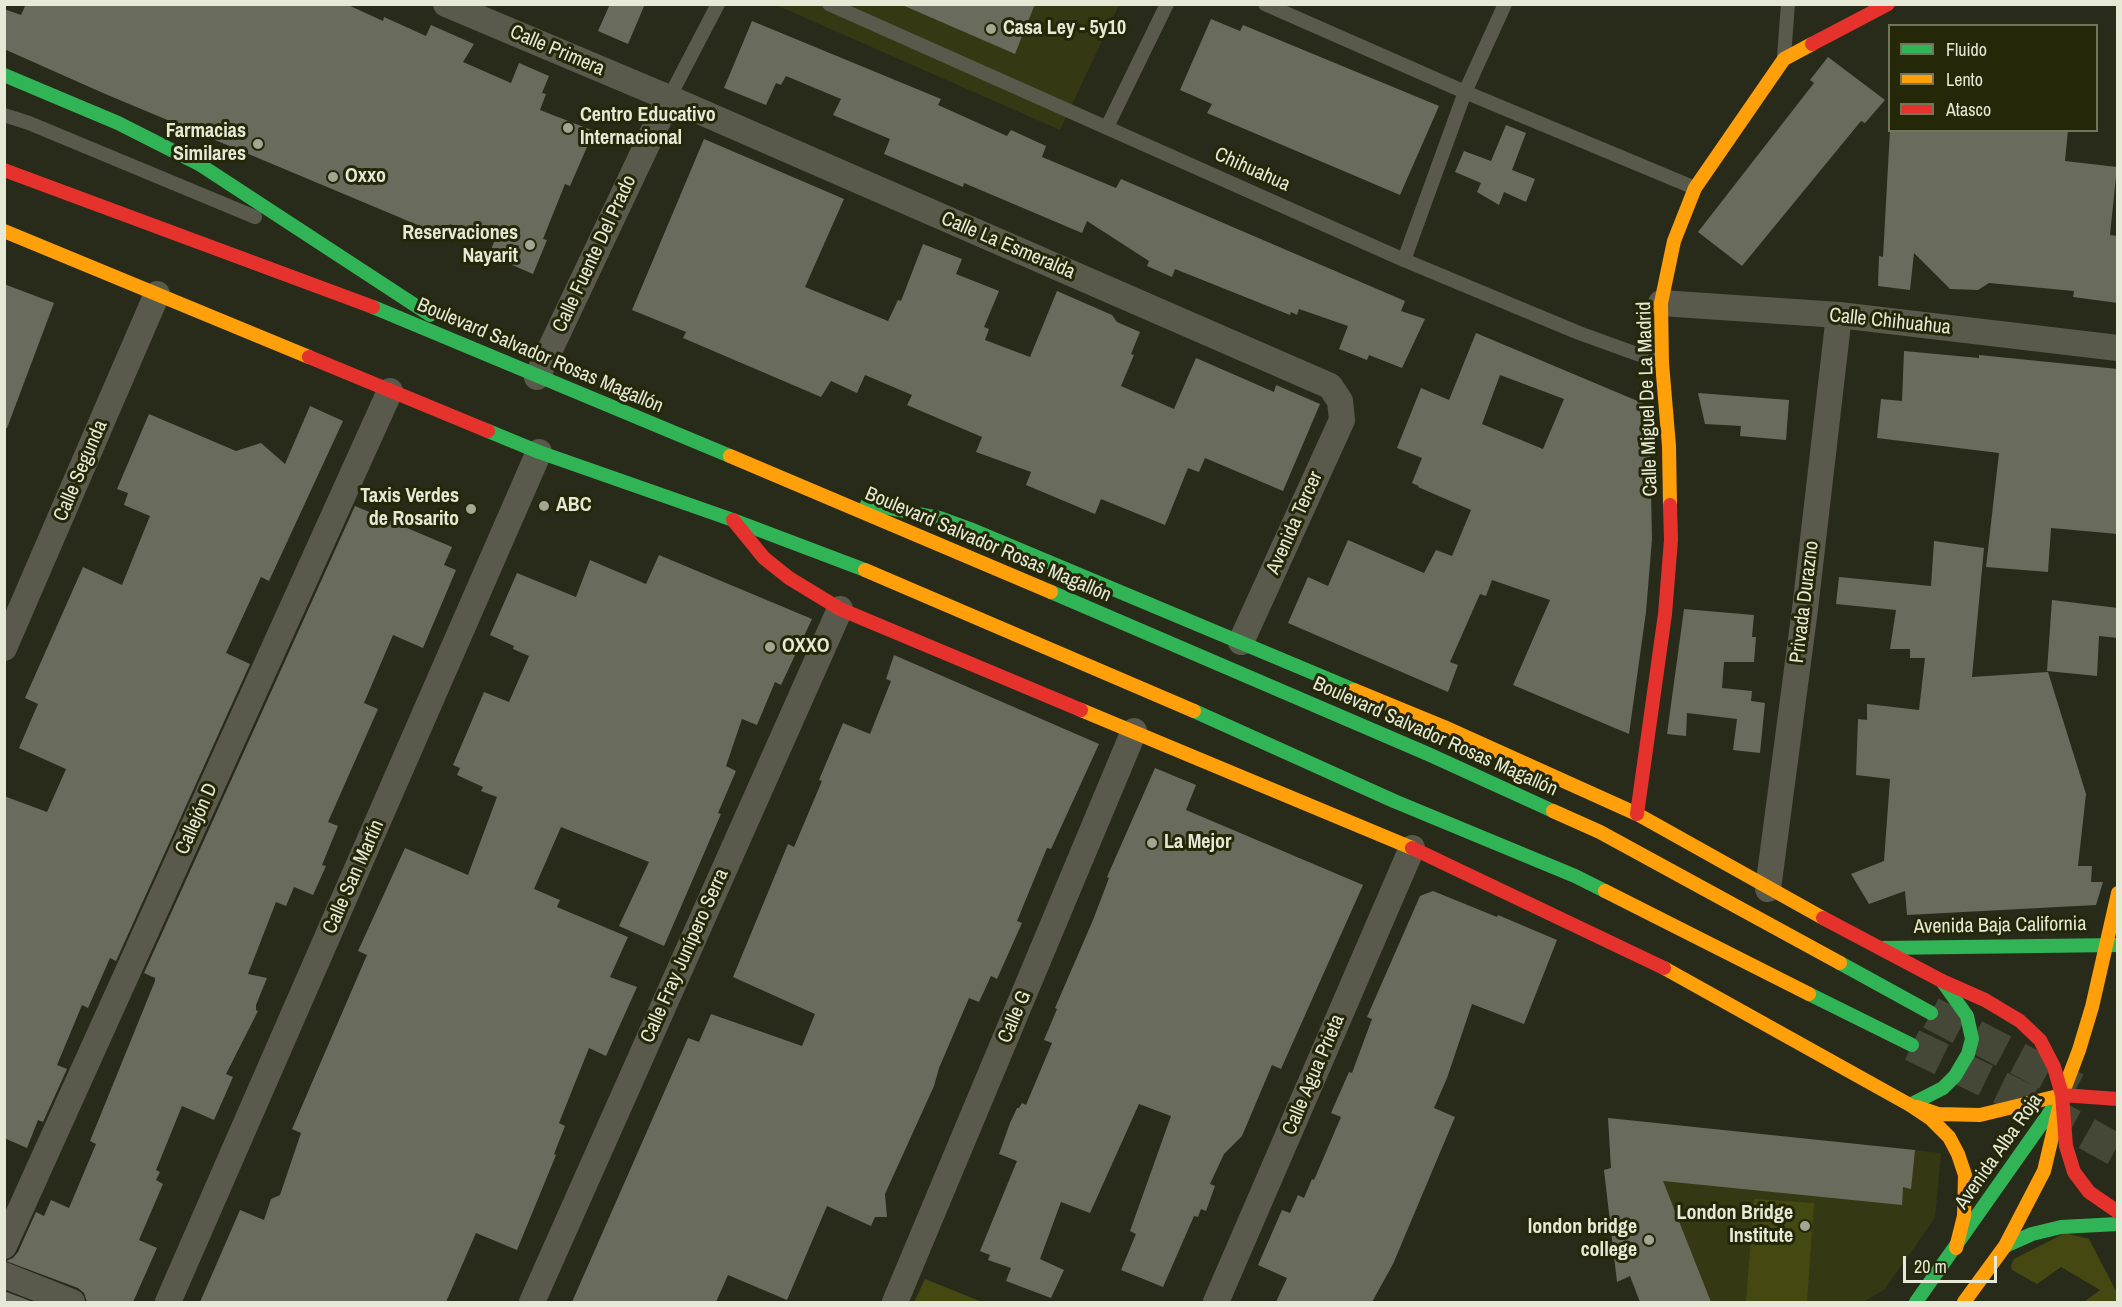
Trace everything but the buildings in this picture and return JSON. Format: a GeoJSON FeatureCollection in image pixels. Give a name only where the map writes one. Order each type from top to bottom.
{"type":"FeatureCollection","features":[{"type":"Feature","properties":{"kind":"main road","name":"Calle Miguel De La Madrid"},"geometry":{"type":"LineString","coordinates":[[1637,814],[1665,614],[1671,540],[1669,446],[1662,363],[1661,303],[1674,241],[1695,188],[1784,59],[1888,4]]}},
{"type":"Feature","properties":{"kind":"main road"},"geometry":{"type":"LineString","coordinates":[[4,75],[118,123],[199,164],[502,362]]}},
{"type":"Feature","properties":{"kind":"main road","name":"Boulevard Salvador Rosas Magallón"},"geometry":{"type":"LineString","coordinates":[[4,170],[358,301],[822,494],[1428,754],[1600,832],[1931,1013]]}},
{"type":"Feature","properties":{"kind":"main road"},"geometry":{"type":"LineString","coordinates":[[4,231],[539,452],[733,520],[883,578],[1166,698],[1394,801],[1575,876],[1912,1045]]}},
{"type":"Feature","properties":{"kind":"main road"},"geometry":{"type":"LineString","coordinates":[[822,494],[911,514],[940,518],[960,525],[1444,727],[1637,814],[1768,889],[1942,981],[1985,999],[2020,1021],[2040,1040],[2054,1067],[2062,1095],[2066,1146],[2074,1172],[2089,1192],[2118,1212]]}},
{"type":"Feature","properties":{"kind":"main road"},"geometry":{"type":"LineString","coordinates":[[733,520],[764,558],[789,578],[840,609],[1412,848],[1665,968],[1910,1105],[1931,1119],[1949,1137],[1965,1175],[1964,1216],[1956,1248]]}},
{"type":"Feature","properties":{"kind":"main road"},"geometry":{"type":"LineString","coordinates":[[2062,1095],[2079,1050],[2112,944],[2118,893]]}},
{"type":"Feature","properties":{"kind":"main road","name":"Avenida Baja California"},"geometry":{"type":"LineString","coordinates":[[1882,948],[2112,944]]}},
{"type":"Feature","properties":{"kind":"main road"},"geometry":{"type":"LineString","coordinates":[[1910,1105],[1943,1088],[1955,1076],[1968,1054],[1972,1039],[1967,1016],[1942,981]]}},
{"type":"Feature","properties":{"kind":"main road"},"geometry":{"type":"LineString","coordinates":[[1910,1105],[1938,1114],[1961,1116],[1998,1112],[2062,1095],[2118,1099]]}},
{"type":"Feature","properties":{"kind":"main road","name":"Avenida Alba Roja"},"geometry":{"type":"LineString","coordinates":[[1964,1302],[2005,1245],[2034,1193],[2044,1171],[2062,1095]]}},
{"type":"Feature","properties":{"kind":"main road","name":"Avenida Alba Roja"},"geometry":{"type":"LineString","coordinates":[[1916,1302],[2062,1095]]}},
{"type":"Feature","properties":{"kind":"main road"},"geometry":{"type":"LineString","coordinates":[[2005,1245],[2032,1234],[2061,1227],[2118,1224]]}},
{"type":"Feature","properties":{"kind":"street","name":"Calle Primera"},"geometry":{"type":"LineString","coordinates":[[446,4],[669,98]]}},
{"type":"Feature","properties":{"kind":"street","name":"Calle Fuente Del Prado"},"geometry":{"type":"LineString","coordinates":[[537,377],[669,98]]}},
{"type":"Feature","properties":{"kind":"street","name":"Calle La Esmeralda"},"geometry":{"type":"LineString","coordinates":[[669,98],[1330,386],[1340,401]]}},
{"type":"Feature","properties":{"kind":"street","name":"Calle Segunda"},"geometry":{"type":"LineString","coordinates":[[4,648],[157,294]]}},
{"type":"Feature","properties":{"kind":"street","name":"Calle Chihuahua"},"geometry":{"type":"LineString","coordinates":[[1661,303],[1839,315],[2118,348]]}},
{"type":"Feature","properties":{"kind":"street","name":"Privada Durazno"},"geometry":{"type":"LineString","coordinates":[[1768,889],[1805,609],[1839,315]]}},
{"type":"Feature","properties":{"kind":"street","name":"Callejón D"},"geometry":{"type":"LineString","coordinates":[[4,1246],[390,391]]}},
{"type":"Feature","properties":{"kind":"street","name":"Avenida Tercer"},"geometry":{"type":"LineString","coordinates":[[1241,642],[1342,420],[1340,401]]}},
{"type":"Feature","properties":{"kind":"street","name":"Calle San Martín"},"geometry":{"type":"LineString","coordinates":[[168,1302],[539,452]]}},
{"type":"Feature","properties":{"kind":"street","name":"Calle Fray Junípero Serra"},"geometry":{"type":"LineString","coordinates":[[532,1302],[840,609]]}},
{"type":"Feature","properties":{"kind":"street","name":"Calle G"},"geometry":{"type":"LineString","coordinates":[[896,1302],[1134,731]]}},
{"type":"Feature","properties":{"kind":"street","name":"Calle Agua Prieta"},"geometry":{"type":"LineString","coordinates":[[1216,1302],[1412,848]]}},
{"type":"Feature","properties":{"kind":"street"},"geometry":{"type":"LineString","coordinates":[[4,1275],[72,1302]]}},
{"type":"Feature","properties":{"kind":"lane"},"geometry":{"type":"LineString","coordinates":[[669,98],[718,4]]}},
{"type":"Feature","properties":{"kind":"lane","name":"Chihuahua"},"geometry":{"type":"LineString","coordinates":[[829,4],[1404,260],[1580,333],[1662,363]]}},
{"type":"Feature","properties":{"kind":"lane"},"geometry":{"type":"LineString","coordinates":[[1107,127],[1167,4]]}},
{"type":"Feature","properties":{"kind":"lane"},"geometry":{"type":"LineString","coordinates":[[1265,4],[1465,93],[1695,188]]}},
{"type":"Feature","properties":{"kind":"lane"},"geometry":{"type":"LineString","coordinates":[[1404,260],[1465,93],[1505,4]]}},
{"type":"Feature","properties":{"kind":"lane"},"geometry":{"type":"LineString","coordinates":[[1784,59],[1788,4]]}},
{"type":"Feature","properties":{"kind":"lane"},"geometry":{"type":"LineString","coordinates":[[4,115],[29,123],[324,246]]}},
{"type":"Feature","properties":{"kind":"shaded area"},"geometry":{"type":"Polygon","coordinates":[[[776,5],[1119,5],[1060,130],[776,5]]]}},
{"type":"Feature","properties":{"kind":"shaded area"},"geometry":{"type":"Polygon","coordinates":[[[1608,1118],[1941,1153],[1935,1218],[1884,1290],[1863,1302],[1640,1302],[1630,1276],[1617,1282],[1604,1170],[1611,1168],[1608,1118]]]}},
{"type":"Feature","properties":{"kind":"shaded area"},"geometry":{"type":"Polygon","coordinates":[[[1754,1199],[1814,1203],[1807,1302],[1746,1302],[1754,1199]]]}},
{"type":"Feature","properties":{"kind":"shaded area"},"geometry":{"type":"Polygon","coordinates":[[[2065,1233],[2089,1239],[2117,1293],[2117,1302],[2084,1302],[2100,1290],[2061,1267],[2037,1284],[2012,1270],[2011,1265],[2014,1259],[2065,1233]]]}},
{"type":"Feature","properties":{"kind":"shaded area"},"geometry":{"type":"Polygon","coordinates":[[[925,1279],[982,1302],[914,1302],[925,1279]]]}},
{"type":"Feature","properties":{"kind":"tunnel"},"geometry":{"type":"LineString","coordinates":[[1931,1013],[2076,1089]]}},
{"type":"Feature","properties":{"kind":"tunnel"},"geometry":{"type":"LineString","coordinates":[[1912,1045],[2028,1101],[2118,1151]]}},
{"type":"Feature","properties":{"kind":"traffic: fast"},"geometry":{"type":"LineString","coordinates":[[4,75],[118,123],[199,164],[430,315]]}},
{"type":"Feature","properties":{"kind":"traffic: fast"},"geometry":{"type":"LineString","coordinates":[[373,307],[730,456]]}},
{"type":"Feature","properties":{"kind":"traffic: fast"},"geometry":{"type":"LineString","coordinates":[[488,431],[539,452],[733,520],[865,570]]}},
{"type":"Feature","properties":{"kind":"traffic: fast"},"geometry":{"type":"LineString","coordinates":[[867,504],[940,518],[970,529],[1354,690]]}},
{"type":"Feature","properties":{"kind":"traffic: fast"},"geometry":{"type":"LineString","coordinates":[[1051,592],[1428,754],[1553,811]]}},
{"type":"Feature","properties":{"kind":"traffic: fast"},"geometry":{"type":"LineString","coordinates":[[1194,711],[1394,801],[1575,876],[1605,891]]}},
{"type":"Feature","properties":{"kind":"traffic: fast"},"geometry":{"type":"LineString","coordinates":[[1882,948],[2118,945]]}},
{"type":"Feature","properties":{"kind":"traffic: fast"},"geometry":{"type":"LineString","coordinates":[[1840,963],[1931,1013]]}},
{"type":"Feature","properties":{"kind":"traffic: fast"},"geometry":{"type":"LineString","coordinates":[[1910,1105],[1943,1088],[1955,1076],[1968,1054],[1972,1039],[1967,1016],[1942,981]]}},
{"type":"Feature","properties":{"kind":"traffic: fast"},"geometry":{"type":"LineString","coordinates":[[1809,994],[1912,1045]]}},
{"type":"Feature","properties":{"kind":"traffic: fast"},"geometry":{"type":"LineString","coordinates":[[1916,1302],[2052,1109]]}},
{"type":"Feature","properties":{"kind":"traffic: fast"},"geometry":{"type":"LineString","coordinates":[[2005,1246],[2032,1234],[2061,1227],[2118,1224]]}},
{"type":"Feature","properties":{"kind":"traffic: slow"},"geometry":{"type":"LineString","coordinates":[[1670,505],[1661,303],[1674,241],[1695,188],[1784,59],[1812,44]]}},
{"type":"Feature","properties":{"kind":"traffic: slow"},"geometry":{"type":"LineString","coordinates":[[4,231],[309,357]]}},
{"type":"Feature","properties":{"kind":"traffic: slow"},"geometry":{"type":"LineString","coordinates":[[730,456],[1051,592]]}},
{"type":"Feature","properties":{"kind":"traffic: slow"},"geometry":{"type":"LineString","coordinates":[[865,570],[1194,711]]}},
{"type":"Feature","properties":{"kind":"traffic: slow"},"geometry":{"type":"LineString","coordinates":[[1354,690],[1444,727],[1637,814],[1823,918]]}},
{"type":"Feature","properties":{"kind":"traffic: slow"},"geometry":{"type":"LineString","coordinates":[[1081,710],[1412,848]]}},
{"type":"Feature","properties":{"kind":"traffic: slow"},"geometry":{"type":"LineString","coordinates":[[1553,811],[1600,832],[1840,963]]}},
{"type":"Feature","properties":{"kind":"traffic: slow"},"geometry":{"type":"LineString","coordinates":[[1605,891],[1809,994]]}},
{"type":"Feature","properties":{"kind":"traffic: slow"},"geometry":{"type":"LineString","coordinates":[[1964,1302],[2005,1246],[2044,1171],[2062,1095],[2092,1007],[2118,893]]}},
{"type":"Feature","properties":{"kind":"traffic: slow"},"geometry":{"type":"LineString","coordinates":[[1664,968],[1910,1105],[1931,1119],[1949,1137],[1965,1175],[1964,1216],[1956,1248]]}},
{"type":"Feature","properties":{"kind":"traffic: slow"},"geometry":{"type":"LineString","coordinates":[[1917,1107],[1938,1114],[1980,1115],[2062,1095]]}},
{"type":"Feature","properties":{"kind":"traffic: jam"},"geometry":{"type":"LineString","coordinates":[[1812,44],[1888,4]]}},
{"type":"Feature","properties":{"kind":"traffic: jam"},"geometry":{"type":"LineString","coordinates":[[4,170],[373,307]]}},
{"type":"Feature","properties":{"kind":"traffic: jam"},"geometry":{"type":"LineString","coordinates":[[309,357],[488,431]]}},
{"type":"Feature","properties":{"kind":"traffic: jam"},"geometry":{"type":"LineString","coordinates":[[1637,814],[1665,614],[1671,540],[1670,505]]}},
{"type":"Feature","properties":{"kind":"traffic: jam"},"geometry":{"type":"LineString","coordinates":[[733,520],[764,558],[789,578],[840,609],[1081,710]]}},
{"type":"Feature","properties":{"kind":"traffic: jam"},"geometry":{"type":"LineString","coordinates":[[1412,848],[1664,968]]}},
{"type":"Feature","properties":{"kind":"traffic: jam"},"geometry":{"type":"LineString","coordinates":[[1823,918],[1942,981],[1985,1000],[2020,1021],[2040,1040],[2054,1067],[2062,1095]]}},
{"type":"Feature","properties":{"kind":"traffic: jam"},"geometry":{"type":"LineString","coordinates":[[2118,1099],[2062,1095],[2066,1146],[2074,1172],[2089,1192],[2118,1212]]}},
{"type":"Feature","properties":{"kind":"place","name":"Casa Ley - 5y10"},"geometry":{"type":"Point","coordinates":[991,29]}},
{"type":"Feature","properties":{"kind":"place","name":"Centro Educativo Internacional"},"geometry":{"type":"Point","coordinates":[568,128]}},
{"type":"Feature","properties":{"kind":"place","name":"Farmacias Similares"},"geometry":{"type":"Point","coordinates":[258,144]}},
{"type":"Feature","properties":{"kind":"place","name":"Oxxo"},"geometry":{"type":"Point","coordinates":[333,177]}},
{"type":"Feature","properties":{"kind":"place","name":"Reservaciones Nayarit"},"geometry":{"type":"Point","coordinates":[530,245]}},
{"type":"Feature","properties":{"kind":"place","name":"ABC"},"geometry":{"type":"Point","coordinates":[544,506]}},
{"type":"Feature","properties":{"kind":"place","name":"Taxis Verdes de Rosarito"},"geometry":{"type":"Point","coordinates":[471,509]}},
{"type":"Feature","properties":{"kind":"place","name":"OXXO"},"geometry":{"type":"Point","coordinates":[770,647]}},
{"type":"Feature","properties":{"kind":"place","name":"La Mejor"},"geometry":{"type":"Point","coordinates":[1152,843]}},
{"type":"Feature","properties":{"kind":"place","name":"London Bridge Institute"},"geometry":{"type":"Point","coordinates":[1805,1226]}},
{"type":"Feature","properties":{"kind":"place","name":"london bridge college"},"geometry":{"type":"Point","coordinates":[1649,1240]}}]}
